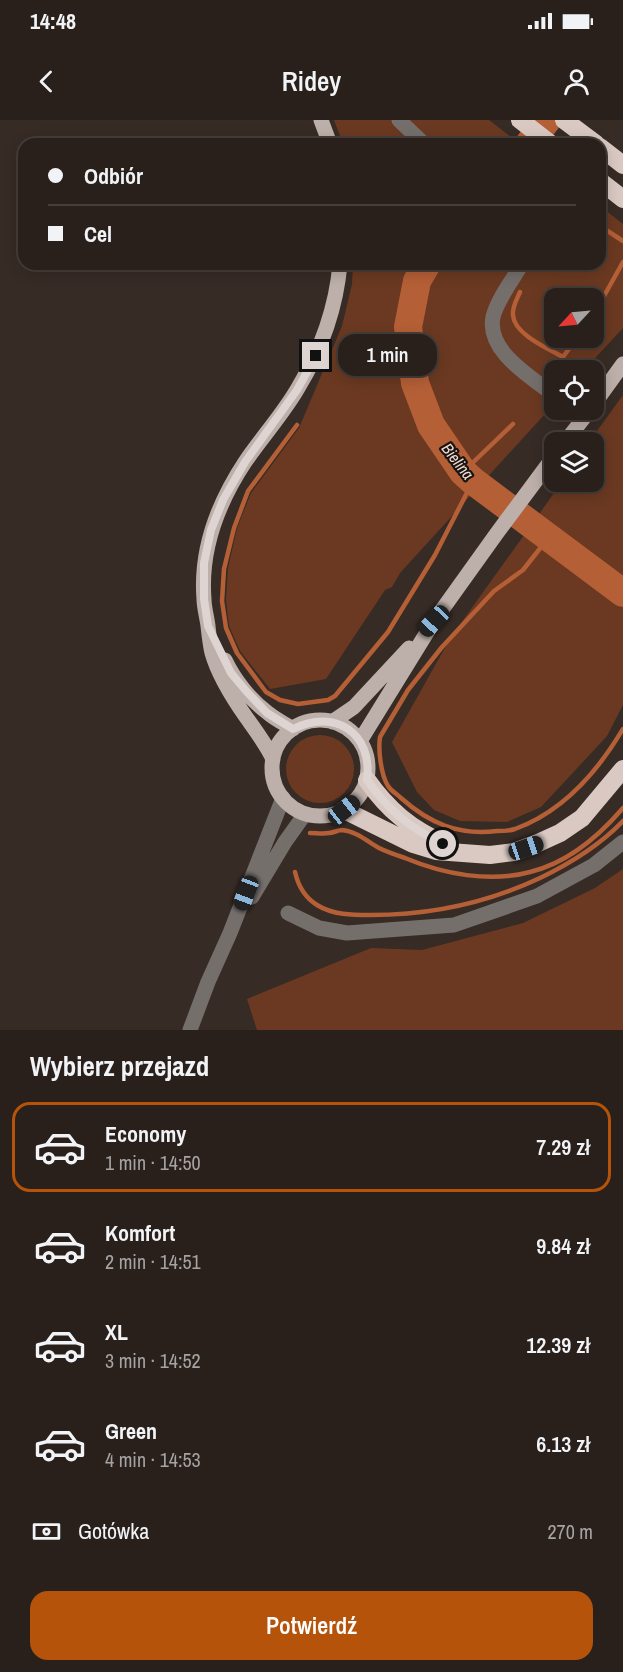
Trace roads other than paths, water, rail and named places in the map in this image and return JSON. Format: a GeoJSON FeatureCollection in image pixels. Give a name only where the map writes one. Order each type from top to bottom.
{"type":"FeatureCollection","features":[{"type":"Feature","properties":{"kind":"highway"},"geometry":{"type":"LineString","coordinates":[[520,120],[543,138]]}},
{"type":"Feature","properties":{"kind":"highway"},"geometry":{"type":"LineString","coordinates":[[567,122],[588,138]]}},
{"type":"Feature","properties":{"kind":"highway"},"geometry":{"type":"LineString","coordinates":[[606,152],[623,165]]}},
{"type":"Feature","properties":{"kind":"highway"},"geometry":{"type":"LineString","coordinates":[[606,186],[623,199]]}},
{"type":"Feature","properties":{"kind":"highway"},"geometry":{"type":"LineString","coordinates":[[344,810],[413,844],[436,851],[490,855],[514,852],[560,833],[582,818],[623,769]]}},
{"type":"Feature","properties":{"kind":"highway"},"geometry":{"type":"LineString","coordinates":[[367,780],[379,798],[401,819],[424,835],[463,852]]}},
{"type":"Feature","properties":{"kind":"main road"},"geometry":{"type":"LineString","coordinates":[[321,120],[328,138]]}},
{"type":"Feature","properties":{"kind":"main road"},"geometry":{"type":"LineString","coordinates":[[273,759],[268,748],[244,715],[212,653],[204,599],[204,563],[211,530],[223,500],[245,462],[297,390],[316,356],[330,320],[339,270]]}},
{"type":"Feature","properties":{"kind":"main road"},"geometry":{"type":"LineString","coordinates":[[604,390],[623,364]]}},
{"type":"Feature","properties":{"kind":"main road"},"geometry":{"type":"LineString","coordinates":[[360,741],[434,621],[544,469]]}},
{"type":"Feature","properties":{"kind":"main road"},"geometry":{"type":"LineString","coordinates":[[332,722],[354,707],[434,621]]}},
{"type":"Feature","properties":{"kind":"main road"},"geometry":{"type":"LineString","coordinates":[[208,626],[231,673],[267,713],[293,729]]}},
{"type":"Feature","properties":{"kind":"main road"},"geometry":{"type":"LineString","coordinates":[[319,720],[332,722],[352,732],[360,741],[369,766],[367,780],[358,797],[344,810],[332,815],[305,814],[293,808],[276,786],[273,759],[277,747],[293,729],[319,720]]}},
{"type":"Feature","properties":{"kind":"street"},"geometry":{"type":"LineString","coordinates":[[399,120],[418,138]]}},
{"type":"Feature","properties":{"kind":"street"},"geometry":{"type":"LineString","coordinates":[[519,270],[497,307],[493,318],[494,337],[507,357],[544,387]]}},
{"type":"Feature","properties":{"kind":"street"},"geometry":{"type":"LineString","coordinates":[[190,1030],[283,798]]}},
{"type":"Feature","properties":{"kind":"street"},"geometry":{"type":"LineString","coordinates":[[230,933],[285,842],[305,814]]}},
{"type":"Feature","properties":{"kind":"street"},"geometry":{"type":"LineString","coordinates":[[288,913],[320,928],[347,933],[454,924],[537,896],[594,865],[623,842]]}},
{"type":"Feature","properties":{"kind":"waterway","name":"Bielina"},"geometry":{"type":"LineString","coordinates":[[534,138],[547,120]]}},
{"type":"Feature","properties":{"kind":"waterway"},"geometry":{"type":"LineString","coordinates":[[606,230],[623,241]]}},
{"type":"Feature","properties":{"kind":"waterway"},"geometry":{"type":"LineString","coordinates":[[604,296],[623,262]]}},
{"type":"Feature","properties":{"kind":"waterway","name":"Bielina"},"geometry":{"type":"LineString","coordinates":[[423,270],[417,281],[408,327],[415,383],[431,425],[463,472],[473,481],[623,593]]}},
{"type":"Feature","properties":{"kind":"waterway"},"geometry":{"type":"LineString","coordinates":[[520,292],[514,306],[515,322],[525,334],[544,347]]}},
{"type":"Feature","properties":{"kind":"waterway"},"geometry":{"type":"LineString","coordinates":[[546,348],[563,357],[570,348]]}},
{"type":"Feature","properties":{"kind":"waterway"},"geometry":{"type":"LineString","coordinates":[[463,472],[513,424]]}},
{"type":"Feature","properties":{"kind":"waterway"},"geometry":{"type":"LineString","coordinates":[[297,425],[248,491],[234,528],[224,569],[222,601],[226,628],[237,653],[266,692],[280,700],[298,704],[328,700],[335,696],[388,632],[435,555],[473,481]]}},
{"type":"Feature","properties":{"kind":"waterway"},"geometry":{"type":"LineString","coordinates":[[549,537],[523,570],[494,591],[442,647],[408,690],[380,737],[379,749],[384,776],[388,786],[412,807],[445,826],[483,832],[513,830],[532,822],[563,801],[590,775],[623,729]]}},
{"type":"Feature","properties":{"kind":"waterway"},"geometry":{"type":"LineString","coordinates":[[310,833],[347,831],[385,851],[420,864],[467,875],[499,877],[530,872],[557,862],[593,838],[623,808]]}},
{"type":"Feature","properties":{"kind":"waterway"},"geometry":{"type":"LineString","coordinates":[[295,872],[308,898],[317,905],[336,913],[393,914],[436,910],[479,901],[540,878],[584,853],[623,821]]}}]}
